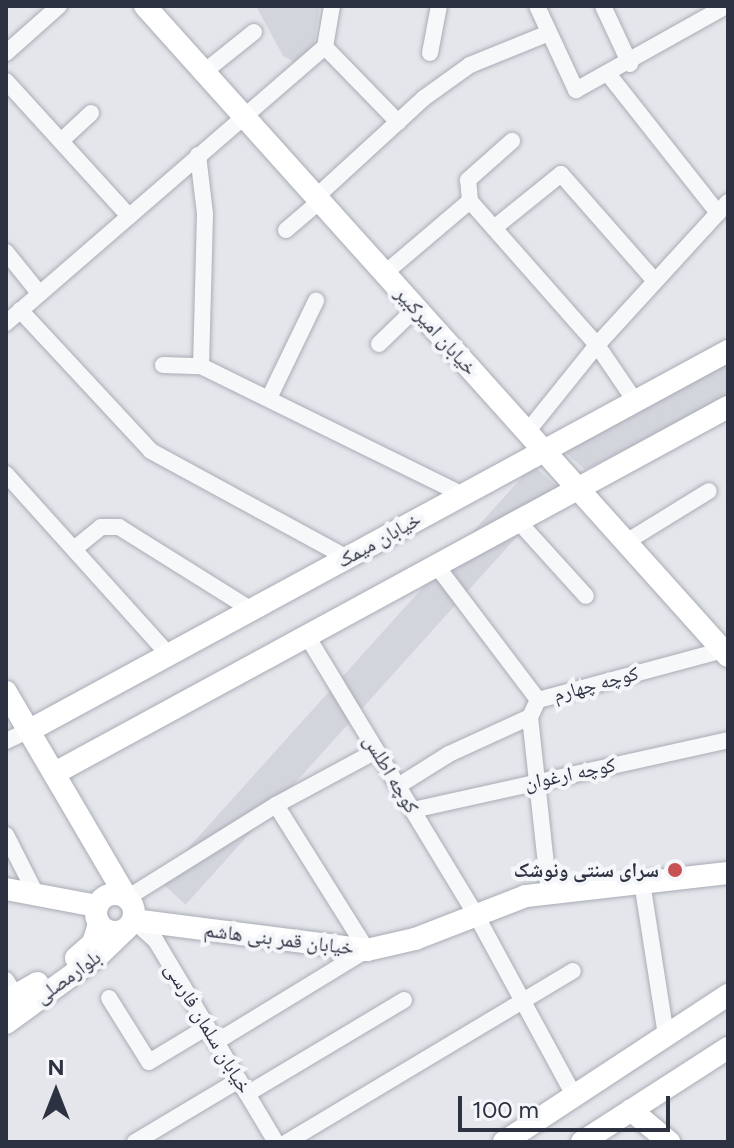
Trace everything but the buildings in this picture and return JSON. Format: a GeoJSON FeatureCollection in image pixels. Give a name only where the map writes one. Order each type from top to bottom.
{"type":"FeatureCollection","features":[{"type":"Feature","properties":{"kind":"street"},"geometry":{"type":"LineString","coordinates":[[6,53],[59,6]]}},
{"type":"Feature","properties":{"kind":"street","name":"خیابان امیرکبیر"},"geometry":{"type":"LineString","coordinates":[[145,6],[726,653]]}},
{"type":"Feature","properties":{"kind":"street"},"geometry":{"type":"LineString","coordinates":[[6,323],[325,47],[332,6]]}},
{"type":"Feature","properties":{"kind":"street"},"geometry":{"type":"LineString","coordinates":[[430,53],[439,6]]}},
{"type":"Feature","properties":{"kind":"street"},"geometry":{"type":"LineString","coordinates":[[537,6],[576,90],[630,64],[726,6]]}},
{"type":"Feature","properties":{"kind":"street"},"geometry":{"type":"LineString","coordinates":[[603,6],[630,64]]}},
{"type":"Feature","properties":{"kind":"street"},"geometry":{"type":"LineString","coordinates":[[204,72],[254,32]]}},
{"type":"Feature","properties":{"kind":"street"},"geometry":{"type":"LineString","coordinates":[[286,230],[398,122],[470,65],[549,33]]}},
{"type":"Feature","properties":{"kind":"street"},"geometry":{"type":"LineString","coordinates":[[325,47],[398,122]]}},
{"type":"Feature","properties":{"kind":"street"},"geometry":{"type":"LineString","coordinates":[[527,432],[597,345],[723,207],[609,75]]}},
{"type":"Feature","properties":{"kind":"street"},"geometry":{"type":"LineString","coordinates":[[6,81],[129,216]]}},
{"type":"Feature","properties":{"kind":"street"},"geometry":{"type":"LineString","coordinates":[[61,141],[91,113]]}},
{"type":"Feature","properties":{"kind":"street"},"geometry":{"type":"LineString","coordinates":[[512,141],[468,180],[470,198],[597,345],[635,401]]}},
{"type":"Feature","properties":{"kind":"street"},"geometry":{"type":"LineString","coordinates":[[198,155],[205,214],[201,366]]}},
{"type":"Feature","properties":{"kind":"street"},"geometry":{"type":"LineString","coordinates":[[494,228],[561,174],[655,281]]}},
{"type":"Feature","properties":{"kind":"street"},"geometry":{"type":"LineString","coordinates":[[385,273],[470,198]]}},
{"type":"Feature","properties":{"kind":"street"},"geometry":{"type":"LineString","coordinates":[[6,252],[39,293]]}},
{"type":"Feature","properties":{"kind":"street"},"geometry":{"type":"LineString","coordinates":[[270,396],[316,301]]}},
{"type":"Feature","properties":{"kind":"street"},"geometry":{"type":"LineString","coordinates":[[379,344],[415,309]]}},
{"type":"Feature","properties":{"kind":"street"},"geometry":{"type":"LineString","coordinates":[[20,310],[88,389],[151,451],[347,558]]}},
{"type":"Feature","properties":{"kind":"street","name":"خیابان میمک"},"geometry":{"type":"LineString","coordinates":[[30,730],[728,351]]}},
{"type":"Feature","properties":{"kind":"street"},"geometry":{"type":"LineString","coordinates":[[163,365],[201,366],[270,396],[463,495]]}},
{"type":"Feature","properties":{"kind":"street"},"geometry":{"type":"LineString","coordinates":[[55,773],[728,407]]}},
{"type":"Feature","properties":{"kind":"street"},"geometry":{"type":"LineString","coordinates":[[6,474],[169,655]]}},
{"type":"Feature","properties":{"kind":"street"},"geometry":{"type":"LineString","coordinates":[[626,542],[709,491]]}},
{"type":"Feature","properties":{"kind":"street"},"geometry":{"type":"LineString","coordinates":[[518,521],[586,596]]}},
{"type":"Feature","properties":{"kind":"street"},"geometry":{"type":"LineString","coordinates":[[74,549],[101,527],[119,527],[252,610]]}},
{"type":"Feature","properties":{"kind":"street"},"geometry":{"type":"LineString","coordinates":[[436,565],[538,700]]}},
{"type":"Feature","properties":{"kind":"street","name":"کوچه اطلس"},"geometry":{"type":"LineString","coordinates":[[307,636],[475,913],[574,1095]]}},
{"type":"Feature","properties":{"kind":"street","name":"کوچه چهارم"},"geometry":{"type":"LineString","coordinates":[[398,786],[449,754],[530,717],[538,700],[726,653]]}},
{"type":"Feature","properties":{"kind":"street","name":"خیابان سلمان فارسی"},"geometry":{"type":"LineString","coordinates":[[6,692],[55,773],[129,915],[156,941],[276,1142]]}},
{"type":"Feature","properties":{"kind":"street"},"geometry":{"type":"LineString","coordinates":[[530,717],[549,893]]}},
{"type":"Feature","properties":{"kind":"street"},"geometry":{"type":"LineString","coordinates":[[6,741],[30,730]]}},
{"type":"Feature","properties":{"kind":"street","name":"کوچه ارغوان"},"geometry":{"type":"LineString","coordinates":[[413,810],[728,740]]}},
{"type":"Feature","properties":{"kind":"street"},"geometry":{"type":"LineString","coordinates":[[98,915],[108,895],[129,915],[276,805],[376,751]]}},
{"type":"Feature","properties":{"kind":"street"},"geometry":{"type":"LineString","coordinates":[[216,1042],[367,950],[276,805]]}},
{"type":"Feature","properties":{"kind":"street"},"geometry":{"type":"LineString","coordinates":[[6,835],[35,892]]}},
{"type":"Feature","properties":{"kind":"street","name":"خیابان قمر بنی هاشم"},"geometry":{"type":"LineString","coordinates":[[6,889],[35,892],[98,915],[112,932],[129,915],[367,950],[415,939],[475,913],[514,904],[526,896],[728,873]]}},
{"type":"Feature","properties":{"kind":"street","name":"خیابان قمر بنی هاشم"},"geometry":{"type":"LineString","coordinates":[[514,904],[529,908],[728,889]]}},
{"type":"Feature","properties":{"kind":"street"},"geometry":{"type":"LineString","coordinates":[[644,895],[666,1035]]}},
{"type":"Feature","properties":{"kind":"street","name":"بلوارمصلی"},"geometry":{"type":"LineString","coordinates":[[9,992],[87,950],[98,915]]}},
{"type":"Feature","properties":{"kind":"street","name":"بلوارمصلی"},"geometry":{"type":"LineString","coordinates":[[6,1023],[97,957],[129,915]]}},
{"type":"Feature","properties":{"kind":"street"},"geometry":{"type":"LineString","coordinates":[[287,1142],[573,971]]}},
{"type":"Feature","properties":{"kind":"street"},"geometry":{"type":"LineString","coordinates":[[504,1142],[728,995]]}},
{"type":"Feature","properties":{"kind":"street"},"geometry":{"type":"LineString","coordinates":[[109,998],[149,1062],[207,1027]]}},
{"type":"Feature","properties":{"kind":"street"},"geometry":{"type":"LineString","coordinates":[[135,1142],[404,1000]]}},
{"type":"Feature","properties":{"kind":"street"},"geometry":{"type":"LineString","coordinates":[[582,1142],[728,1048]]}},
{"type":"Feature","properties":{"kind":"street"},"geometry":{"type":"LineString","coordinates":[[631,1110],[669,1142]]}},
{"type":"Feature","properties":{"kind":"shaded area"},"geometry":{"type":"Polygon","coordinates":[[[256,6],[320,6],[313,52],[298,64],[283,56],[256,6]]]}},
{"type":"Feature","properties":{"kind":"shaded area"},"geometry":{"type":"Polygon","coordinates":[[[728,360],[728,396],[585,470],[563,450],[728,360]]]}},
{"type":"Feature","properties":{"kind":"shaded area"},"geometry":{"type":"Polygon","coordinates":[[[533,465],[560,489],[186,905],[159,880],[533,465]]]}},
{"type":"Feature","properties":{"kind":"place","name":"سرای سنتی ونوشک"},"geometry":{"type":"Point","coordinates":[675,870]}}]}
